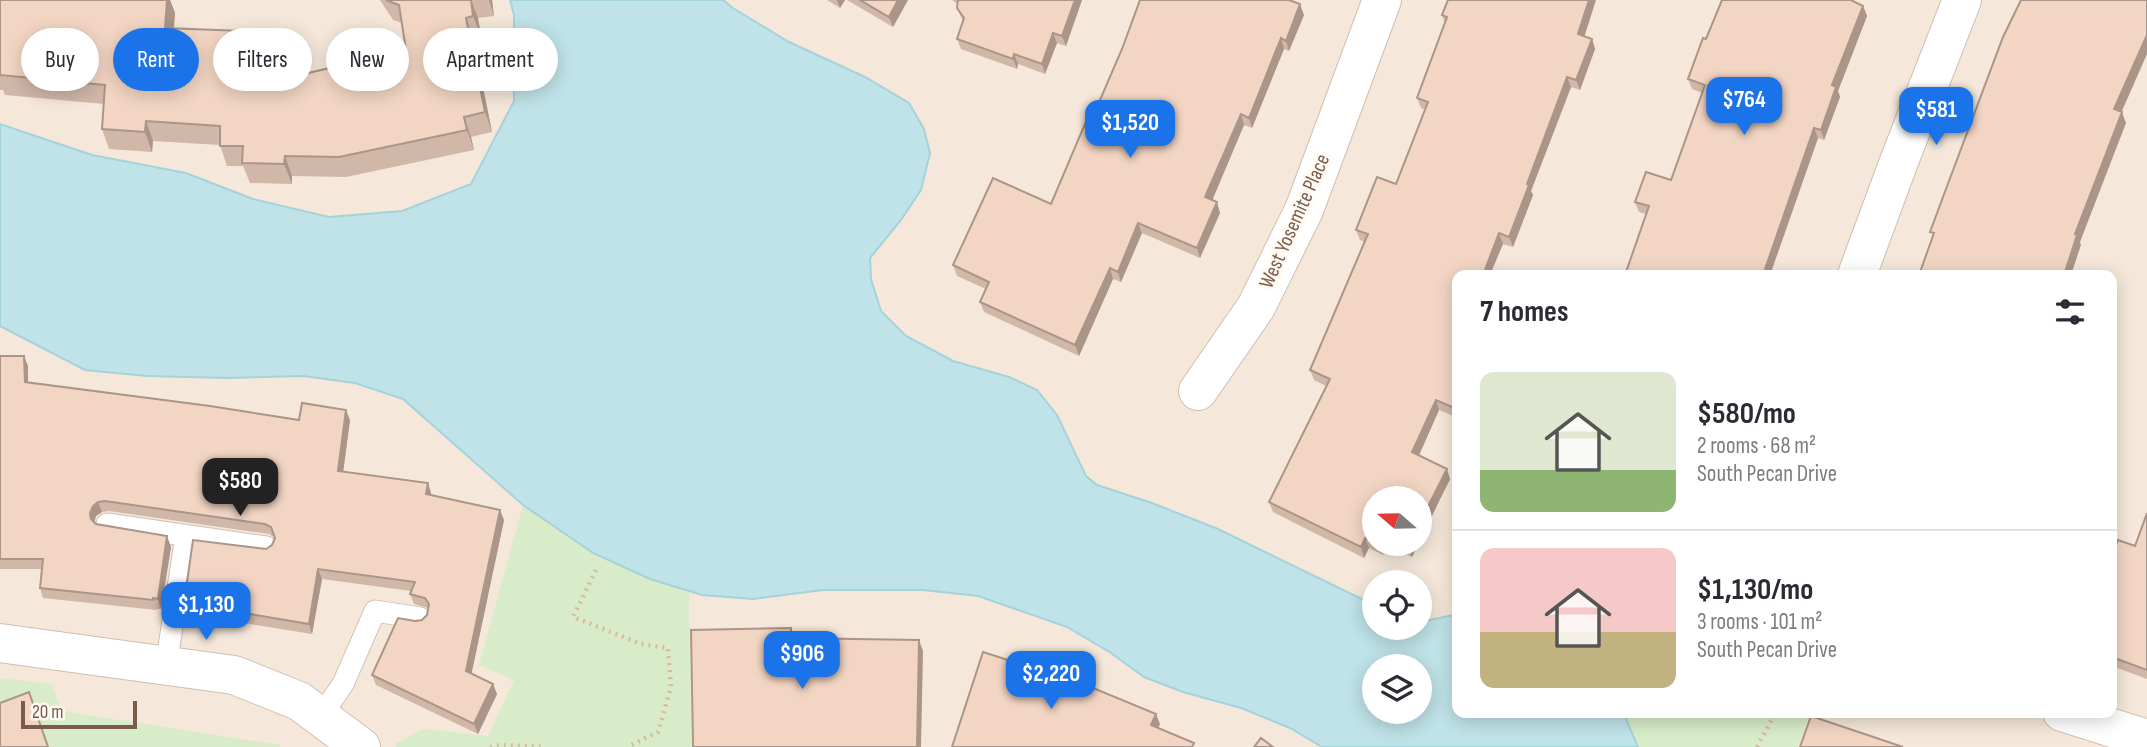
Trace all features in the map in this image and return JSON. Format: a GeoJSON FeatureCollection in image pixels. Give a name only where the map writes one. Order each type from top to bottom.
{"type":"FeatureCollection","features":[{"type":"Feature","properties":{"kind":"street","name":"West Yosemite Place"},"geometry":{"type":"LineString","coordinates":[[1198,391],[1256,307],[1304,210],[1382,0]]}},
{"type":"Feature","properties":{"kind":"street"},"geometry":{"type":"LineString","coordinates":[[1859,270],[1962,0]]}},
{"type":"Feature","properties":{"kind":"street"},"geometry":{"type":"LineString","coordinates":[[0,643],[234,676],[299,701],[361,747]]}},
{"type":"Feature","properties":{"kind":"street"},"geometry":{"type":"LineString","coordinates":[[2081,718],[2147,739]]}},
{"type":"Feature","properties":{"kind":"lane"},"geometry":{"type":"LineString","coordinates":[[107,524],[266,547]]}},
{"type":"Feature","properties":{"kind":"lane"},"geometry":{"type":"LineString","coordinates":[[166,666],[186,536]]}},
{"type":"Feature","properties":{"kind":"lane"},"geometry":{"type":"LineString","coordinates":[[321,716],[343,684],[375,611],[420,618]]}},
{"type":"Feature","properties":{"kind":"path"},"geometry":{"type":"LineString","coordinates":[[596,570],[572,617],[641,644],[668,648],[671,687],[657,733],[627,747]]}},
{"type":"Feature","properties":{"kind":"path"},"geometry":{"type":"LineString","coordinates":[[1757,747],[1773,718]]}},
{"type":"Feature","properties":{"kind":"path"},"geometry":{"type":"LineString","coordinates":[[490,747],[544,747]]}},
{"type":"Feature","properties":{"kind":"shaded area"},"geometry":{"type":"Polygon","coordinates":[[[0,0],[572,0],[631,387],[1362,707],[1362,724],[1432,722],[1464,747],[0,747],[0,0]]]}},
{"type":"Feature","properties":{"kind":"shaded area"},"geometry":{"type":"Polygon","coordinates":[[[723,0],[2147,0],[2147,747],[1638,747],[1626,718],[2117,718],[2117,270],[1452,270],[1452,615],[1432,620],[1432,570],[1362,570],[1362,599],[1152,503],[1097,485],[1086,476],[1077,457],[1009,377],[953,361],[906,336],[881,311],[871,279],[870,258],[882,243],[930,153],[924,129],[909,103],[865,77],[789,42],[723,0]]]}},
{"type":"Feature","properties":{"kind":"green space"},"geometry":{"type":"Polygon","coordinates":[[[523,505],[593,553],[650,579],[689,591],[691,747],[396,747],[395,744],[423,729],[488,736],[514,680],[479,665],[523,505]]]}},
{"type":"Feature","properties":{"kind":"green space"},"geometry":{"type":"Polygon","coordinates":[[[0,678],[52,684],[61,711],[280,747],[0,747],[0,678]]]}},
{"type":"Feature","properties":{"kind":"green space"},"geometry":{"type":"Polygon","coordinates":[[[1626,718],[1808,718],[1798,747],[1638,747],[1626,718]]]}},
{"type":"Feature","properties":{"kind":"water"},"geometry":{"type":"Polygon","coordinates":[[[510,0],[723,0],[789,42],[865,77],[909,103],[924,129],[930,153],[921,190],[870,258],[871,279],[881,311],[906,336],[953,361],[1009,377],[1037,390],[1057,415],[1086,476],[1097,485],[1218,529],[1362,599],[1362,640],[1432,640],[1432,620],[1452,615],[1452,718],[1626,718],[1638,747],[1322,747],[1290,728],[1241,708],[1183,692],[1144,677],[1111,653],[1067,627],[978,596],[923,590],[823,590],[753,599],[702,595],[650,579],[593,553],[523,505],[403,399],[355,383],[303,376],[147,376],[85,370],[0,326],[0,124],[92,155],[186,173],[253,199],[329,217],[402,211],[471,184],[514,101],[514,91],[558,91],[558,28],[514,28],[510,0]]]}},
{"type":"Feature","properties":{"kind":"building"},"geometry":{"type":"Polygon","coordinates":[[[0,0],[167,0],[165,28],[113,28],[113,91],[199,91],[199,29],[213,30],[213,91],[312,91],[312,72],[326,69],[326,91],[409,91],[409,28],[403,28],[399,5],[386,0],[471,0],[473,16],[466,18],[468,28],[423,28],[423,91],[481,91],[485,112],[464,117],[467,130],[339,157],[285,156],[284,164],[242,163],[243,146],[220,146],[220,126],[146,121],[145,132],[102,129],[105,85],[99,84],[99,28],[21,28],[21,77],[0,75],[0,0]]]}},
{"type":"Feature","properties":{"kind":"building"},"geometry":{"type":"Polygon","coordinates":[[[860,0],[898,0],[889,17],[860,0]]]}},
{"type":"Feature","properties":{"kind":"building"},"geometry":{"type":"Polygon","coordinates":[[[958,0],[1075,0],[1062,36],[1053,33],[1042,64],[1014,54],[1013,59],[957,39],[964,18],[957,8],[958,0]]]}},
{"type":"Feature","properties":{"kind":"building"},"geometry":{"type":"Polygon","coordinates":[[[1140,0],[1289,0],[1300,4],[1286,41],[1281,38],[1249,118],[1241,114],[1205,197],[1217,202],[1197,248],[1138,223],[1118,272],[1110,268],[1075,345],[980,302],[989,282],[953,265],[993,178],[1051,204],[1087,119],[1091,121],[1140,0]]]}},
{"type":"Feature","properties":{"kind":"building"},"geometry":{"type":"Polygon","coordinates":[[[1448,0],[1589,0],[1578,34],[1592,39],[1576,80],[1567,77],[1509,237],[1499,233],[1485,270],[1452,270],[1452,407],[1436,400],[1412,452],[1447,469],[1432,498],[1432,486],[1362,486],[1361,547],[1269,502],[1330,379],[1310,370],[1368,234],[1356,230],[1377,177],[1396,184],[1428,102],[1417,98],[1447,17],[1442,15],[1448,0]]]}},
{"type":"Feature","properties":{"kind":"building"},"geometry":{"type":"Polygon","coordinates":[[[1722,0],[1851,0],[1863,6],[1832,85],[1836,87],[1821,130],[1814,128],[1765,270],[1627,270],[1649,206],[1635,202],[1646,172],[1671,180],[1705,85],[1688,79],[1703,38],[1706,39],[1722,0]]]}},
{"type":"Feature","properties":{"kind":"building"},"geometry":{"type":"Polygon","coordinates":[[[2021,0],[2147,0],[2147,35],[2114,109],[2122,112],[2075,234],[2077,235],[2066,270],[1921,270],[1934,233],[1930,232],[2003,37],[2021,0]]]}},
{"type":"Feature","properties":{"kind":"building"},"geometry":{"type":"Polygon","coordinates":[[[0,356],[24,356],[25,382],[299,420],[302,403],[346,410],[338,471],[428,483],[426,494],[500,510],[466,671],[493,684],[474,724],[372,675],[398,618],[415,621],[422,620],[427,615],[429,604],[425,598],[410,594],[415,582],[318,569],[309,624],[184,603],[193,540],[266,549],[272,545],[275,538],[271,527],[265,524],[98,502],[90,513],[96,524],[167,536],[158,599],[153,600],[40,588],[43,559],[0,559],[0,356]]]}},
{"type":"Feature","properties":{"kind":"building"},"geometry":{"type":"Polygon","coordinates":[[[2147,513],[2147,670],[2117,659],[2117,543],[2118,540],[2135,546],[2147,513]]]}},
{"type":"Feature","properties":{"kind":"building"},"geometry":{"type":"Polygon","coordinates":[[[791,628],[791,638],[919,640],[917,747],[693,747],[691,630],[791,628]]]}},
{"type":"Feature","properties":{"kind":"building"},"geometry":{"type":"Polygon","coordinates":[[[983,652],[1036,669],[1040,656],[1080,670],[1076,681],[1156,714],[1151,725],[1194,743],[1192,747],[952,747],[983,652]]]}},
{"type":"Feature","properties":{"kind":"building"},"geometry":{"type":"Polygon","coordinates":[[[29,692],[48,747],[0,747],[0,703],[29,692]]]}},
{"type":"Feature","properties":{"kind":"building"},"geometry":{"type":"Polygon","coordinates":[[[1810,718],[1817,718],[1903,747],[1800,747],[1810,718]]]}},
{"type":"Feature","properties":{"kind":"building"},"geometry":{"type":"Polygon","coordinates":[[[1261,738],[1273,747],[1254,747],[1261,738]]]}}]}
